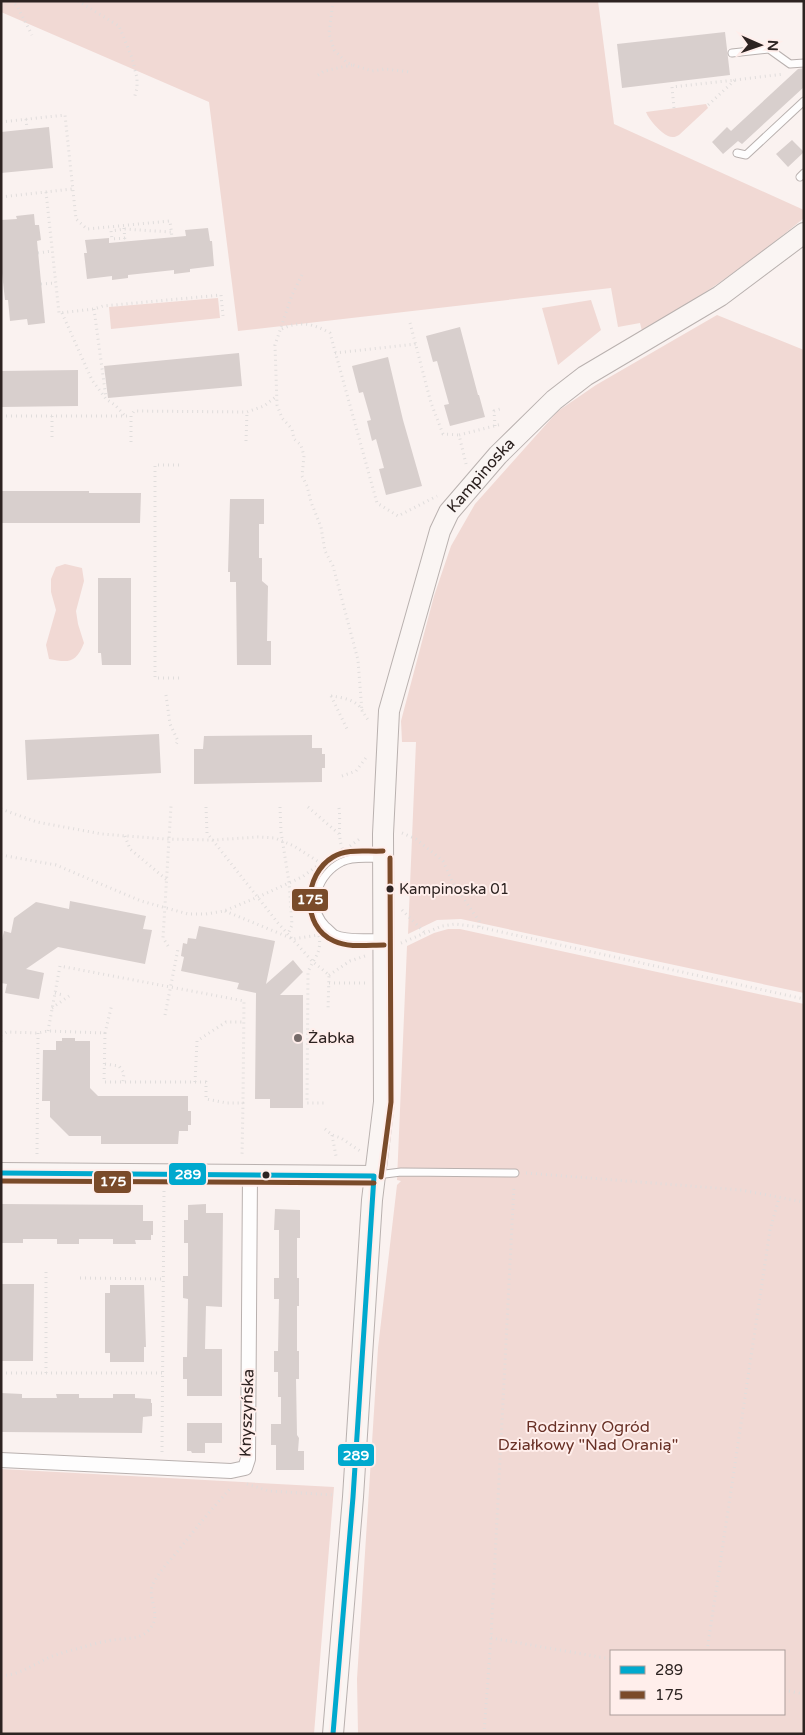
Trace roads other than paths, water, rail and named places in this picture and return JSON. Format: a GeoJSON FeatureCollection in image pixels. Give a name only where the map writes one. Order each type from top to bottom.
{"type":"FeatureCollection","features":[{"type":"Feature","properties":{"kind":"street","name":"Kampinoska"},"geometry":{"type":"LineString","coordinates":[[333,1734],[353,1497],[374,1176],[384,1102],[383,858],[390,711],[440,531],[449,512],[498,455],[554,400],[585,376],[720,296],[804,233]]}},
{"type":"Feature","properties":{"kind":"street"},"geometry":{"type":"LineString","coordinates":[[1,1173],[374,1176]]}},
{"type":"Feature","properties":{"kind":"street","name":"Knyszyńska"},"geometry":{"type":"LineString","coordinates":[[1,1460],[231,1471],[245,1468],[248,1459],[250,1174]]}},
{"type":"Feature","properties":{"kind":"lane"},"geometry":{"type":"LineString","coordinates":[[732,53],[769,49],[790,64],[804,63]]}},
{"type":"Feature","properties":{"kind":"lane"},"geometry":{"type":"LineString","coordinates":[[737,153],[746,156],[804,101]]}},
{"type":"Feature","properties":{"kind":"lane"},"geometry":{"type":"LineString","coordinates":[[383,858],[348,859],[330,869],[317,891],[316,908],[323,922],[334,934],[384,944]]}},
{"type":"Feature","properties":{"kind":"lane"},"geometry":{"type":"LineString","coordinates":[[374,1176],[401,1172],[515,1173]]}},
{"type":"Feature","properties":{"kind":"place","name":"Kampinoska 01"},"geometry":{"type":"Point","coordinates":[390,889]}},
{"type":"Feature","properties":{"kind":"place","name":"Żabka"},"geometry":{"type":"Point","coordinates":[298,1038]}},
{"type":"Feature","properties":{"kind":"park label","name":"Rodzinny Ogród Działkowy \"Nad Oranią\""},"geometry":{"type":"Point","coordinates":[588,1436]}}]}
